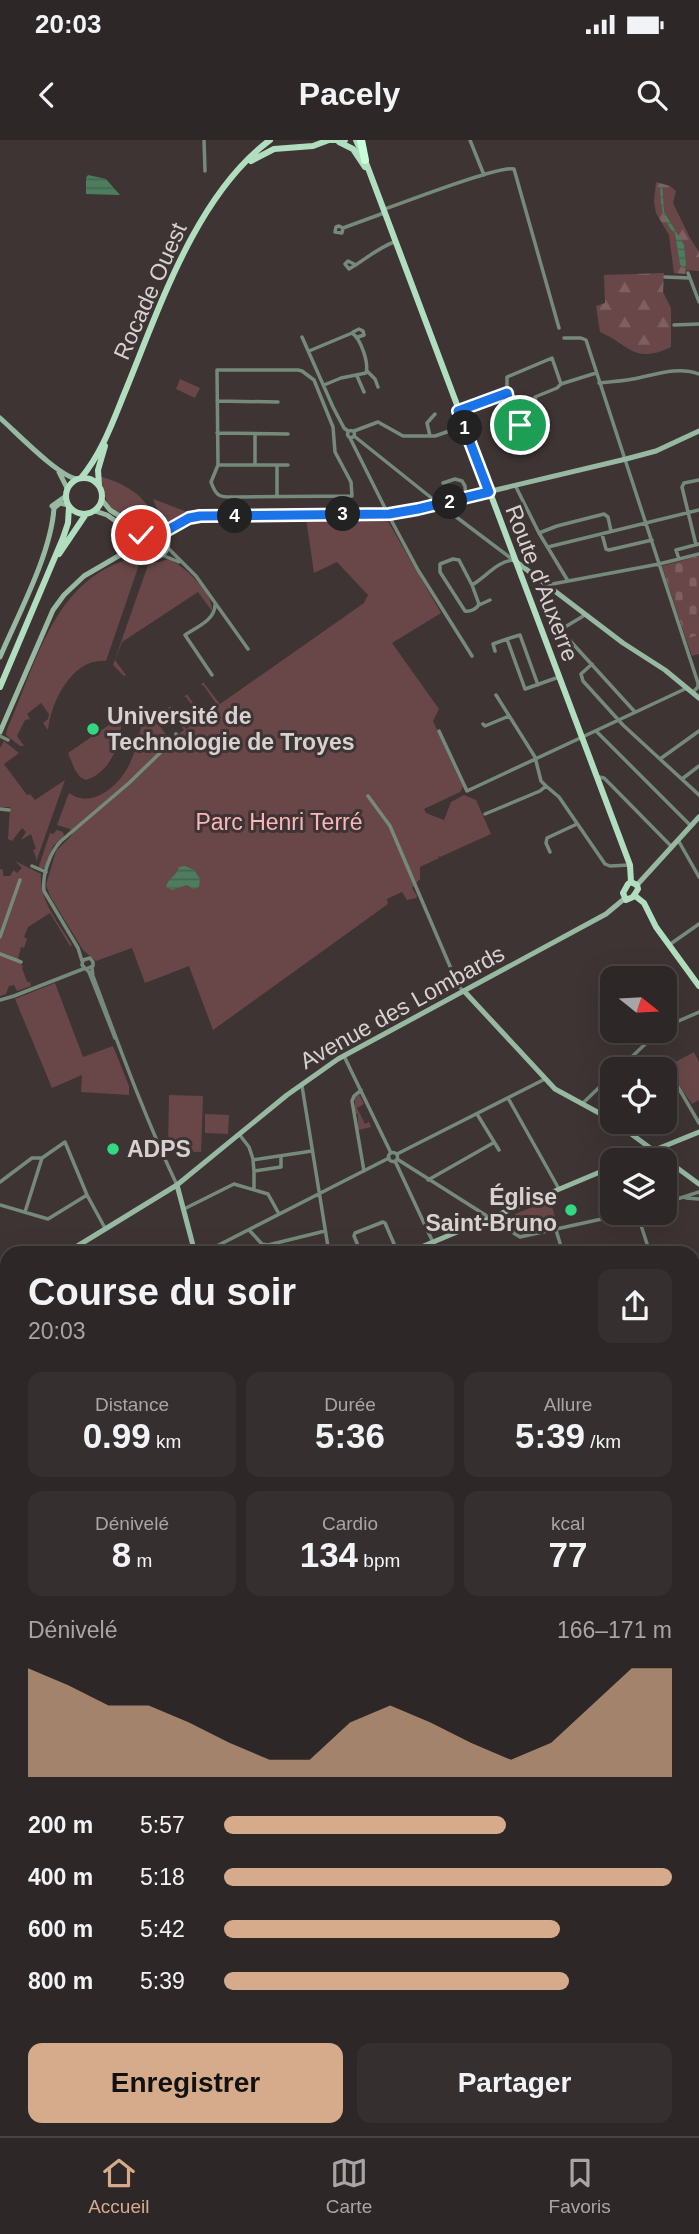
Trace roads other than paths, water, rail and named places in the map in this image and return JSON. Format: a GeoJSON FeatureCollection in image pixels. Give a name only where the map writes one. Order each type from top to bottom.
{"type":"FeatureCollection","features":[{"type":"Feature","properties":{"kind":"highway"},"geometry":{"type":"LineString","coordinates":[[359,140],[365,160]]}},
{"type":"Feature","properties":{"kind":"main road","name":"Rocade Ouest"},"geometry":{"type":"LineString","coordinates":[[79,478],[94,460],[109,430],[189,242],[236,173],[270,140]]}},
{"type":"Feature","properties":{"kind":"main road","name":"Rocade Ouest"},"geometry":{"type":"LineString","coordinates":[[236,173],[261,154],[274,149],[313,146],[329,140],[342,141]]}},
{"type":"Feature","properties":{"kind":"main road","name":"Route d'Auxerre"},"geometry":{"type":"LineString","coordinates":[[342,141],[357,154],[371,178]]}},
{"type":"Feature","properties":{"kind":"main road","name":"Route d'Auxerre"},"geometry":{"type":"LineString","coordinates":[[365,160],[630,865],[634,883]]}},
{"type":"Feature","properties":{"kind":"main road","name":"Rocade Ouest"},"geometry":{"type":"LineString","coordinates":[[99,485],[98,470],[109,430]]}},
{"type":"Feature","properties":{"kind":"main road"},"geometry":{"type":"LineString","coordinates":[[0,687],[68,523],[67,492],[79,478],[91,479],[99,485],[102,500],[95,511],[77,513],[69,506]]}},
{"type":"Feature","properties":{"kind":"main road"},"geometry":{"type":"LineString","coordinates":[[48,574],[86,514]]}},
{"type":"Feature","properties":{"kind":"main road"},"geometry":{"type":"LineString","coordinates":[[634,883],[638,889],[634,895],[629,900],[624,899],[623,893],[628,884],[634,883]]}},
{"type":"Feature","properties":{"kind":"main road"},"geometry":{"type":"LineString","coordinates":[[634,895],[644,902],[656,927],[699,986]]}},
{"type":"Feature","properties":{"kind":"street"},"geometry":{"type":"LineString","coordinates":[[204,140],[205,171]]}},
{"type":"Feature","properties":{"kind":"street"},"geometry":{"type":"LineString","coordinates":[[470,140],[484,175]]}},
{"type":"Feature","properties":{"kind":"street"},"geometry":{"type":"LineString","coordinates":[[343,229],[508,167],[515,171],[559,328]]}},
{"type":"Feature","properties":{"kind":"street"},"geometry":{"type":"LineString","coordinates":[[356,265],[377,248],[395,241]]}},
{"type":"Feature","properties":{"kind":"street"},"geometry":{"type":"LineString","coordinates":[[665,277],[689,275],[699,302]]}},
{"type":"Feature","properties":{"kind":"street"},"geometry":{"type":"LineString","coordinates":[[674,325],[699,324]]}},
{"type":"Feature","properties":{"kind":"street"},"geometry":{"type":"LineString","coordinates":[[309,351],[352,333],[358,337],[368,366],[367,371]]}},
{"type":"Feature","properties":{"kind":"street"},"geometry":{"type":"LineString","coordinates":[[302,337],[344,428],[514,561],[622,643],[659,665],[699,698]]}},
{"type":"Feature","properties":{"kind":"street"},"geometry":{"type":"LineString","coordinates":[[439,731],[467,791],[636,712],[698,687],[586,340],[564,338]]}},
{"type":"Feature","properties":{"kind":"street"},"geometry":{"type":"LineString","coordinates":[[561,384],[552,358],[507,377],[507,393],[515,425],[539,417],[535,397],[561,384],[596,373]]}},
{"type":"Feature","properties":{"kind":"street"},"geometry":{"type":"LineString","coordinates":[[217,370],[302,371],[314,380],[335,433],[335,452],[351,482],[352,496],[220,497],[215,494],[211,482],[218,465],[217,401],[217,370]]}},
{"type":"Feature","properties":{"kind":"street"},"geometry":{"type":"LineString","coordinates":[[599,383],[689,370],[699,374]]}},
{"type":"Feature","properties":{"kind":"street"},"geometry":{"type":"LineString","coordinates":[[324,385],[367,371]]}},
{"type":"Feature","properties":{"kind":"street"},"geometry":{"type":"LineString","coordinates":[[367,371],[378,387]]}},
{"type":"Feature","properties":{"kind":"street"},"geometry":{"type":"LineString","coordinates":[[357,376],[364,392]]}},
{"type":"Feature","properties":{"kind":"street"},"geometry":{"type":"LineString","coordinates":[[458,411],[507,393]]}},
{"type":"Feature","properties":{"kind":"street"},"geometry":{"type":"LineString","coordinates":[[217,401],[278,402]]}},
{"type":"Feature","properties":{"kind":"street"},"geometry":{"type":"LineString","coordinates":[[430,436],[427,423],[435,414]]}},
{"type":"Feature","properties":{"kind":"street"},"geometry":{"type":"LineString","coordinates":[[0,418],[52,464],[70,477],[79,478]]}},
{"type":"Feature","properties":{"kind":"street"},"geometry":{"type":"LineString","coordinates":[[351,434],[378,422],[403,436],[437,436],[464,426]]}},
{"type":"Feature","properties":{"kind":"street"},"geometry":{"type":"LineString","coordinates":[[163,531],[200,516],[389,514],[442,504],[656,451],[699,431]]}},
{"type":"Feature","properties":{"kind":"street"},"geometry":{"type":"LineString","coordinates":[[217,433],[288,434]]}},
{"type":"Feature","properties":{"kind":"street"},"geometry":{"type":"LineString","coordinates":[[255,465],[256,434]]}},
{"type":"Feature","properties":{"kind":"street"},"geometry":{"type":"LineString","coordinates":[[351,434],[418,570],[472,656]]}},
{"type":"Feature","properties":{"kind":"street"},"geometry":{"type":"LineString","coordinates":[[52,464],[64,480],[67,492],[52,505],[52,524]]}},
{"type":"Feature","properties":{"kind":"street"},"geometry":{"type":"LineString","coordinates":[[218,465],[288,465]]}},
{"type":"Feature","properties":{"kind":"street"},"geometry":{"type":"LineString","coordinates":[[277,465],[277,495]]}},
{"type":"Feature","properties":{"kind":"street"},"geometry":{"type":"LineString","coordinates":[[679,559],[676,550],[698,544],[682,487],[684,483],[699,480]]}},
{"type":"Feature","properties":{"kind":"street"},"geometry":{"type":"LineString","coordinates":[[443,483],[462,481],[466,497]]}},
{"type":"Feature","properties":{"kind":"street"},"geometry":{"type":"LineString","coordinates":[[515,485],[539,533],[569,581]]}},
{"type":"Feature","properties":{"kind":"street"},"geometry":{"type":"LineString","coordinates":[[102,500],[105,507],[144,531]]}},
{"type":"Feature","properties":{"kind":"street"},"geometry":{"type":"LineString","coordinates":[[0,657],[37,570],[55,506],[60,503],[69,506]]}},
{"type":"Feature","properties":{"kind":"street"},"geometry":{"type":"LineString","coordinates":[[548,547],[699,510]]}},
{"type":"Feature","properties":{"kind":"street"},"geometry":{"type":"LineString","coordinates":[[95,511],[107,515],[139,541],[142,552]]}},
{"type":"Feature","properties":{"kind":"street"},"geometry":{"type":"LineString","coordinates":[[539,533],[604,514],[608,517],[611,531]]}},
{"type":"Feature","properties":{"kind":"street"},"geometry":{"type":"LineString","coordinates":[[167,538],[183,522]]}},
{"type":"Feature","properties":{"kind":"street"},"geometry":{"type":"LineString","coordinates":[[8,740],[0,734],[53,610],[64,595],[84,576],[134,548],[144,531],[154,528],[163,531],[167,538],[167,547],[162,555]]}},
{"type":"Feature","properties":{"kind":"street"},"geometry":{"type":"LineString","coordinates":[[602,534],[606,549],[609,550],[652,540]]}},
{"type":"Feature","properties":{"kind":"street"},"geometry":{"type":"LineString","coordinates":[[167,547],[196,576],[248,649]]}},
{"type":"Feature","properties":{"kind":"street"},"geometry":{"type":"LineString","coordinates":[[106,563],[142,552],[150,557],[168,555],[187,566]]}},
{"type":"Feature","properties":{"kind":"street"},"geometry":{"type":"LineString","coordinates":[[547,585],[699,554]]}},
{"type":"Feature","properties":{"kind":"street"},"geometry":{"type":"LineString","coordinates":[[479,606],[472,585],[456,558],[439,566],[440,572],[465,611],[470,611],[490,600]]}},
{"type":"Feature","properties":{"kind":"street"},"geometry":{"type":"LineString","coordinates":[[472,585],[484,578],[493,568],[514,561]]}},
{"type":"Feature","properties":{"kind":"street"},"geometry":{"type":"LineString","coordinates":[[520,574],[532,573]]}},
{"type":"Feature","properties":{"kind":"street"},"geometry":{"type":"LineString","coordinates":[[559,582],[563,573]]}},
{"type":"Feature","properties":{"kind":"street"},"geometry":{"type":"LineString","coordinates":[[212,675],[185,635],[211,617],[215,605]]}},
{"type":"Feature","properties":{"kind":"street"},"geometry":{"type":"LineString","coordinates":[[585,615],[563,630],[636,712]]}},
{"type":"Feature","properties":{"kind":"street"},"geometry":{"type":"LineString","coordinates":[[495,652],[492,644],[520,635],[538,685]]}},
{"type":"Feature","properties":{"kind":"street"},"geometry":{"type":"LineString","coordinates":[[507,639],[525,689],[559,677]]}},
{"type":"Feature","properties":{"kind":"street"},"geometry":{"type":"LineString","coordinates":[[592,664],[580,678],[619,720],[699,795]]}},
{"type":"Feature","properties":{"kind":"street"},"geometry":{"type":"LineString","coordinates":[[496,695],[536,759],[541,781],[559,797],[607,865],[630,865]]}},
{"type":"Feature","properties":{"kind":"street"},"geometry":{"type":"LineString","coordinates":[[483,724],[485,726],[509,716]]}},
{"type":"Feature","properties":{"kind":"street"},"geometry":{"type":"LineString","coordinates":[[596,731],[691,826]]}},
{"type":"Feature","properties":{"kind":"street"},"geometry":{"type":"LineString","coordinates":[[660,759],[699,731]]}},
{"type":"Feature","properties":{"kind":"street"},"geometry":{"type":"LineString","coordinates":[[118,1043],[78,948],[45,894],[43,884],[58,843],[163,751],[176,744],[176,734]]}},
{"type":"Feature","properties":{"kind":"street"},"geometry":{"type":"LineString","coordinates":[[681,779],[699,766]]}},
{"type":"Feature","properties":{"kind":"street"},"geometry":{"type":"LineString","coordinates":[[597,778],[604,778],[672,847]]}},
{"type":"Feature","properties":{"kind":"street"},"geometry":{"type":"LineString","coordinates":[[485,814],[546,786]]}},
{"type":"Feature","properties":{"kind":"street"},"geometry":{"type":"LineString","coordinates":[[368,796],[390,826],[458,985],[555,1089],[600,1114]]}},
{"type":"Feature","properties":{"kind":"street"},"geometry":{"type":"LineString","coordinates":[[0,809],[9,810]]}},
{"type":"Feature","properties":{"kind":"street"},"geometry":{"type":"LineString","coordinates":[[634,883],[699,817]]}},
{"type":"Feature","properties":{"kind":"street"},"geometry":{"type":"LineString","coordinates":[[550,852],[547,838],[578,824]]}},
{"type":"Feature","properties":{"kind":"street"},"geometry":{"type":"LineString","coordinates":[[678,840],[699,877]]}},
{"type":"Feature","properties":{"kind":"street"},"geometry":{"type":"LineString","coordinates":[[32,866],[46,872]]}},
{"type":"Feature","properties":{"kind":"street"},"geometry":{"type":"LineString","coordinates":[[0,937],[20,880]]}},
{"type":"Feature","properties":{"kind":"street","name":"Avenue des Lombards"},"geometry":{"type":"LineString","coordinates":[[76,1245],[177,1185],[302,1084],[344,1056],[606,914],[624,899]]}},
{"type":"Feature","properties":{"kind":"street"},"geometry":{"type":"LineString","coordinates":[[669,945],[699,924]]}},
{"type":"Feature","properties":{"kind":"street"},"geometry":{"type":"LineString","coordinates":[[78,948],[93,962],[93,976],[118,1043],[177,1185],[193,1246]]}},
{"type":"Feature","properties":{"kind":"street"},"geometry":{"type":"LineString","coordinates":[[0,954],[21,962]]}},
{"type":"Feature","properties":{"kind":"street"},"geometry":{"type":"LineString","coordinates":[[66,975],[88,957]]}},
{"type":"Feature","properties":{"kind":"street"},"geometry":{"type":"LineString","coordinates":[[0,1000],[92,968]]}},
{"type":"Feature","properties":{"kind":"street"},"geometry":{"type":"LineString","coordinates":[[677,1022],[699,1012]]}},
{"type":"Feature","properties":{"kind":"street"},"geometry":{"type":"LineString","coordinates":[[632,1057],[646,1043]]}},
{"type":"Feature","properties":{"kind":"street"},"geometry":{"type":"LineString","coordinates":[[344,1056],[391,1153],[428,1180],[520,1237],[600,1220]]}},
{"type":"Feature","properties":{"kind":"street"},"geometry":{"type":"LineString","coordinates":[[217,1246],[389,1158],[396,1158],[545,1079]]}},
{"type":"Feature","properties":{"kind":"street"},"geometry":{"type":"LineString","coordinates":[[302,1084],[328,1246]]}},
{"type":"Feature","properties":{"kind":"street"},"geometry":{"type":"LineString","coordinates":[[677,1085],[699,1123]]}},
{"type":"Feature","properties":{"kind":"street"},"geometry":{"type":"LineString","coordinates":[[582,1104],[600,1087]]}},
{"type":"Feature","properties":{"kind":"street"},"geometry":{"type":"LineString","coordinates":[[360,1090],[352,1101],[364,1171]]}},
{"type":"Feature","properties":{"kind":"street"},"geometry":{"type":"LineString","coordinates":[[508,1098],[559,1189]]}},
{"type":"Feature","properties":{"kind":"street"},"geometry":{"type":"LineString","coordinates":[[478,1114],[499,1150]]}},
{"type":"Feature","properties":{"kind":"street"},"geometry":{"type":"LineString","coordinates":[[660,1148],[699,1132]]}},
{"type":"Feature","properties":{"kind":"street"},"geometry":{"type":"LineString","coordinates":[[239,1134],[249,1147],[253,1160],[254,1189]]}},
{"type":"Feature","properties":{"kind":"street"},"geometry":{"type":"LineString","coordinates":[[632,1134],[652,1148]]}},
{"type":"Feature","properties":{"kind":"street"},"geometry":{"type":"LineString","coordinates":[[0,1182],[32,1158],[40,1158],[65,1142],[87,1195],[106,1227]]}},
{"type":"Feature","properties":{"kind":"street"},"geometry":{"type":"LineString","coordinates":[[428,1180],[493,1143]]}},
{"type":"Feature","properties":{"kind":"street"},"geometry":{"type":"LineString","coordinates":[[253,1160],[313,1151]]}},
{"type":"Feature","properties":{"kind":"street"},"geometry":{"type":"LineString","coordinates":[[389,1158],[391,1153]]}},
{"type":"Feature","properties":{"kind":"street"},"geometry":{"type":"LineString","coordinates":[[254,1171],[281,1167],[281,1156]]}},
{"type":"Feature","properties":{"kind":"street"},"geometry":{"type":"LineString","coordinates":[[25,1212],[40,1158]]}},
{"type":"Feature","properties":{"kind":"street"},"geometry":{"type":"LineString","coordinates":[[396,1158],[435,1246]]}},
{"type":"Feature","properties":{"kind":"street"},"geometry":{"type":"LineString","coordinates":[[677,1167],[699,1184]]}},
{"type":"Feature","properties":{"kind":"street"},"geometry":{"type":"LineString","coordinates":[[424,1246],[600,1172]]}},
{"type":"Feature","properties":{"kind":"street"},"geometry":{"type":"LineString","coordinates":[[184,1209],[234,1184],[268,1194],[279,1214]]}},
{"type":"Feature","properties":{"kind":"street"},"geometry":{"type":"LineString","coordinates":[[677,1200],[699,1192]]}},
{"type":"Feature","properties":{"kind":"street"},"geometry":{"type":"LineString","coordinates":[[0,1205],[48,1219],[87,1195]]}},
{"type":"Feature","properties":{"kind":"street"},"geometry":{"type":"LineString","coordinates":[[684,1198],[699,1199]]}},
{"type":"Feature","properties":{"kind":"street"},"geometry":{"type":"LineString","coordinates":[[358,1246],[355,1233],[383,1222],[395,1246]]}},
{"type":"Feature","properties":{"kind":"street"},"geometry":{"type":"LineString","coordinates":[[641,1225],[648,1246]]}},
{"type":"Feature","properties":{"kind":"street"},"geometry":{"type":"LineString","coordinates":[[248,1230],[261,1244],[268,1245],[325,1231]]}},
{"type":"Feature","properties":{"kind":"street"},"geometry":{"type":"LineString","coordinates":[[556,1230],[562,1246]]}},
{"type":"Feature","properties":{"kind":"place","name":"Université de Technologie de Troyes"},"geometry":{"type":"Point","coordinates":[93,729]}},
{"type":"Feature","properties":{"kind":"place","name":"ADPS"},"geometry":{"type":"Point","coordinates":[113,1149]}},
{"type":"Feature","properties":{"kind":"place","name":"Église Saint-Bruno"},"geometry":{"type":"Point","coordinates":[571,1210]}},
{"type":"Feature","properties":{"kind":"park label","name":"Parc Henri Terré"},"geometry":{"type":"Point","coordinates":[279,822]}}]}
